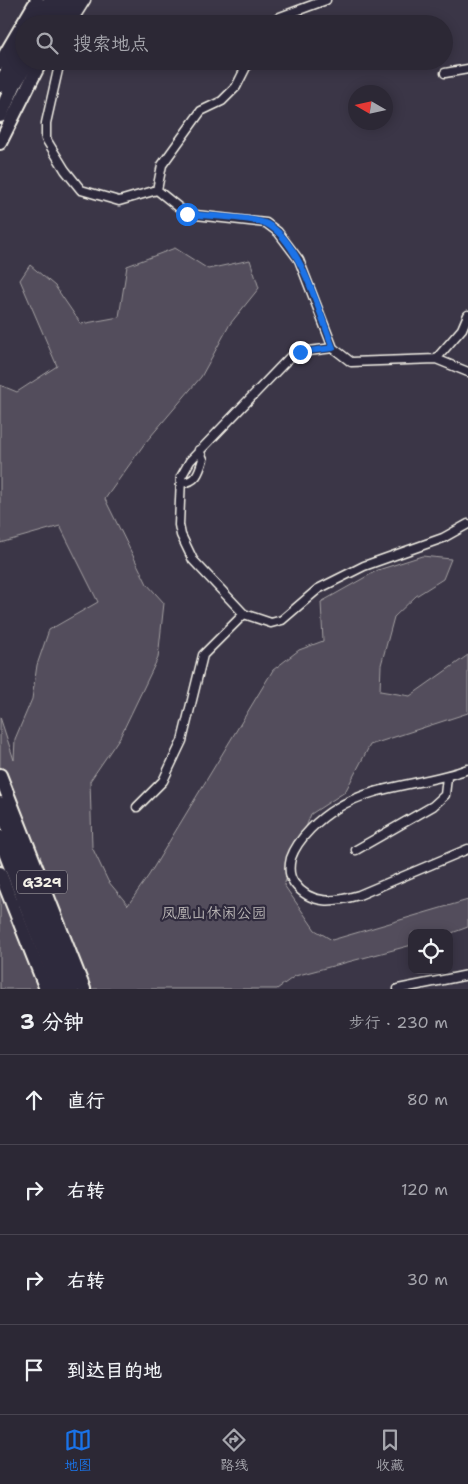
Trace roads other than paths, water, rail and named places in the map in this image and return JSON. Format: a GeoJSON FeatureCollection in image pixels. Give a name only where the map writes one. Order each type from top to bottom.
{"type":"FeatureCollection","features":[{"type":"Feature","properties":{"kind":"highway"},"geometry":{"type":"LineString","coordinates":[[28,15],[37,0]]}},
{"type":"Feature","properties":{"kind":"highway"},"geometry":{"type":"LineString","coordinates":[[42,15],[51,0]]}},
{"type":"Feature","properties":{"kind":"highway"},"geometry":{"type":"LineString","coordinates":[[56,15],[65,0]]}},
{"type":"Feature","properties":{"kind":"highway"},"geometry":{"type":"LineString","coordinates":[[70,15],[77,0]]}},
{"type":"Feature","properties":{"kind":"highway"},"geometry":{"type":"LineString","coordinates":[[0,63],[15,37]]}},
{"type":"Feature","properties":{"kind":"highway"},"geometry":{"type":"LineString","coordinates":[[0,85],[15,59]]}},
{"type":"Feature","properties":{"kind":"highway"},"geometry":{"type":"LineString","coordinates":[[0,115],[23,70]]}},
{"type":"Feature","properties":{"kind":"highway"},"geometry":{"type":"LineString","coordinates":[[0,142],[36,70]]}},
{"type":"Feature","properties":{"kind":"highway","name":"G329"},"geometry":{"type":"LineString","coordinates":[[0,776],[84,989]]}},
{"type":"Feature","properties":{"kind":"highway"},"geometry":{"type":"LineString","coordinates":[[0,804],[72,989]]}},
{"type":"Feature","properties":{"kind":"highway"},"geometry":{"type":"LineString","coordinates":[[0,837],[59,989]]}},
{"type":"Feature","properties":{"kind":"highway","name":"G329"},"geometry":{"type":"LineString","coordinates":[[0,873],[46,989]]}},
{"type":"Feature","properties":{"kind":"street"},"geometry":{"type":"LineString","coordinates":[[74,15],[86,0]]}},
{"type":"Feature","properties":{"kind":"street"},"geometry":{"type":"LineString","coordinates":[[285,15],[326,0]]}},
{"type":"Feature","properties":{"kind":"street"},"geometry":{"type":"LineString","coordinates":[[445,73],[468,69]]}},
{"type":"Feature","properties":{"kind":"street"},"geometry":{"type":"LineString","coordinates":[[58,70],[46,123],[46,139],[65,170],[81,190],[118,201],[157,190]]}},
{"type":"Feature","properties":{"kind":"street"},"geometry":{"type":"LineString","coordinates":[[157,190],[162,165],[201,112],[222,101],[236,87],[244,70]]}},
{"type":"Feature","properties":{"kind":"street"},"geometry":{"type":"LineString","coordinates":[[157,190],[187,214],[266,223],[278,232],[299,260],[333,348],[351,362],[436,359],[468,372]]}},
{"type":"Feature","properties":{"kind":"street"},"geometry":{"type":"LineString","coordinates":[[436,359],[462,329],[468,315]]}},
{"type":"Feature","properties":{"kind":"street"},"geometry":{"type":"LineString","coordinates":[[333,348],[300,352],[289,358],[190,461],[181,477],[181,535],[194,560],[244,614],[271,623],[282,620],[318,589],[364,566],[443,538],[468,524]]}},
{"type":"Feature","properties":{"kind":"street"},"geometry":{"type":"LineString","coordinates":[[181,483],[191,482],[196,478],[203,459],[199,450]]}},
{"type":"Feature","properties":{"kind":"street"},"geometry":{"type":"LineString","coordinates":[[137,807],[163,781],[182,741],[204,655],[244,614]]}},
{"type":"Feature","properties":{"kind":"street"},"geometry":{"type":"LineString","coordinates":[[468,769],[447,777],[364,794],[336,809],[308,833],[294,850],[289,868],[292,880],[299,890],[312,899],[324,901],[341,900],[359,895],[468,849]]}},
{"type":"Feature","properties":{"kind":"street"},"geometry":{"type":"LineString","coordinates":[[356,850],[433,806],[445,795],[447,777]]}},
{"type":"Feature","properties":{"kind":"street"},"geometry":{"type":"LineString","coordinates":[[398,989],[468,975]]}},
{"type":"Feature","properties":{"kind":"park label","name":"凤凰山休闲公园"},"geometry":{"type":"Point","coordinates":[214,913]}}]}
